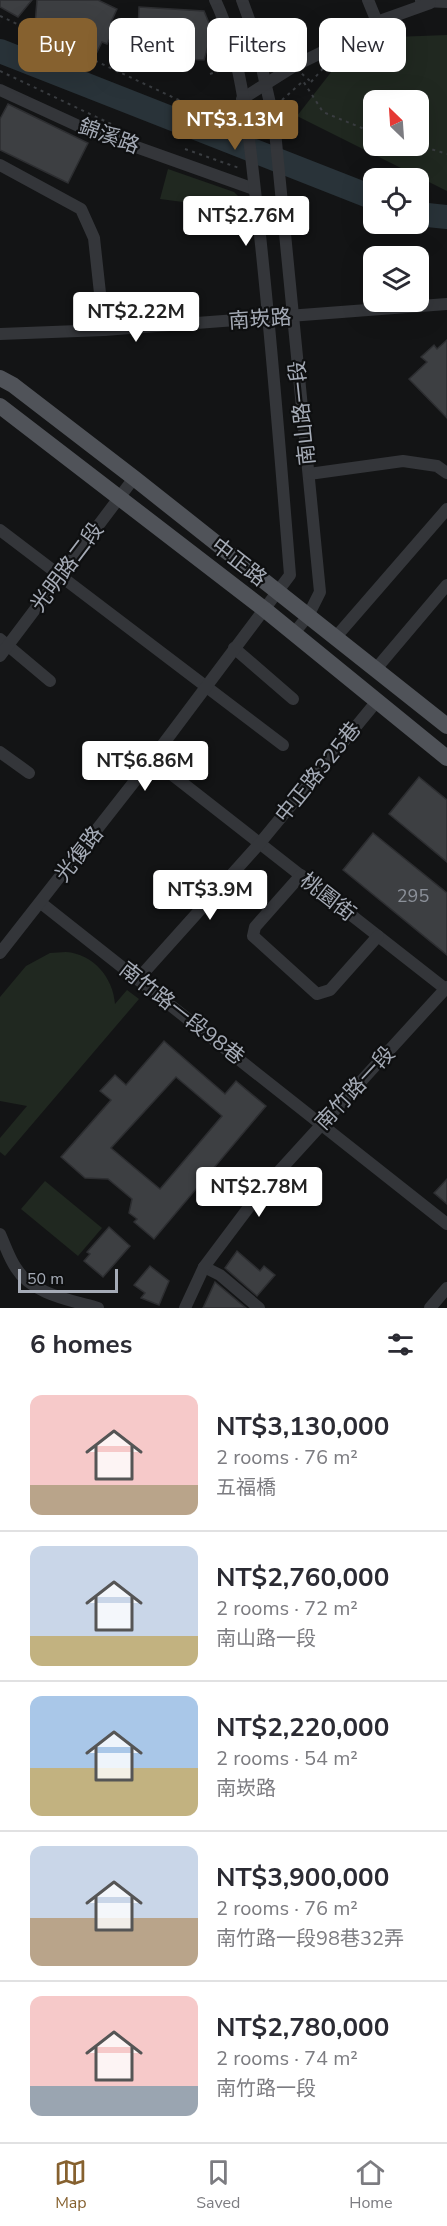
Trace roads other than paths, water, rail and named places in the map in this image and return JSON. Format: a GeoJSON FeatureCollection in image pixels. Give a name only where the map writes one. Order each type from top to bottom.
{"type":"FeatureCollection","features":[{"type":"Feature","properties":{"kind":"main road","name":"中正路"},"geometry":{"type":"LineString","coordinates":[[0,378],[13,385],[134,478],[447,726]]}},
{"type":"Feature","properties":{"kind":"main road","name":"中正路"},"geometry":{"type":"LineString","coordinates":[[0,406],[264,609],[447,758]]}},
{"type":"Feature","properties":{"kind":"street"},"geometry":{"type":"LineString","coordinates":[[215,0],[227,26],[242,99],[296,65],[319,54]]}},
{"type":"Feature","properties":{"kind":"street"},"geometry":{"type":"LineString","coordinates":[[242,0],[254,33],[266,86]]}},
{"type":"Feature","properties":{"kind":"street"},"geometry":{"type":"LineString","coordinates":[[368,0],[375,18]]}},
{"type":"Feature","properties":{"kind":"street"},"geometry":{"type":"LineString","coordinates":[[414,0],[430,3],[447,2]]}},
{"type":"Feature","properties":{"kind":"street"},"geometry":{"type":"LineString","coordinates":[[388,18],[430,3]]}},
{"type":"Feature","properties":{"kind":"street","name":"南山路一段"},"geometry":{"type":"LineString","coordinates":[[266,86],[274,121],[281,185],[320,592],[308,616],[294,633]]}},
{"type":"Feature","properties":{"kind":"street","name":"錦溪路"},"geometry":{"type":"LineString","coordinates":[[0,90],[83,128],[254,189]]}},
{"type":"Feature","properties":{"kind":"street","name":"南山路一段"},"geometry":{"type":"LineString","coordinates":[[242,99],[240,126],[253,173],[269,319],[290,574],[264,609]]}},
{"type":"Feature","properties":{"kind":"street"},"geometry":{"type":"LineString","coordinates":[[0,165],[81,209],[94,238],[104,330]]}},
{"type":"Feature","properties":{"kind":"street","name":"南崁路"},"geometry":{"type":"LineString","coordinates":[[0,334],[269,319],[447,304]]}},
{"type":"Feature","properties":{"kind":"street"},"geometry":{"type":"LineString","coordinates":[[309,474],[403,461],[437,466],[447,473]]}},
{"type":"Feature","properties":{"kind":"street","name":"光明路二段"},"geometry":{"type":"LineString","coordinates":[[3,647],[134,478]]}},
{"type":"Feature","properties":{"kind":"street"},"geometry":{"type":"LineString","coordinates":[[334,638],[447,509]]}},
{"type":"Feature","properties":{"kind":"street"},"geometry":{"type":"LineString","coordinates":[[0,530],[283,746]]}},
{"type":"Feature","properties":{"kind":"street"},"geometry":{"type":"LineString","coordinates":[[375,670],[447,585]]}},
{"type":"Feature","properties":{"kind":"street","name":"光復路"},"geometry":{"type":"LineString","coordinates":[[0,953],[152,759],[264,609]]}},
{"type":"Feature","properties":{"kind":"street"},"geometry":{"type":"LineString","coordinates":[[3,647],[50,681]]}},
{"type":"Feature","properties":{"kind":"street"},"geometry":{"type":"LineString","coordinates":[[234,648],[293,699]]}},
{"type":"Feature","properties":{"kind":"street","name":"中正路325巷"},"geometry":{"type":"LineString","coordinates":[[138,979],[260,843],[377,701]]}},
{"type":"Feature","properties":{"kind":"street"},"geometry":{"type":"LineString","coordinates":[[0,752],[29,773]]}},
{"type":"Feature","properties":{"kind":"street","name":"桃園街"},"geometry":{"type":"LineString","coordinates":[[152,759],[447,992]]}},
{"type":"Feature","properties":{"kind":"street"},"geometry":{"type":"LineString","coordinates":[[301,875],[255,927],[253,936],[317,994],[330,990],[378,936]]}},
{"type":"Feature","properties":{"kind":"street","name":"南竹路一段98巷"},"geometry":{"type":"LineString","coordinates":[[41,903],[447,1224]]}},
{"type":"Feature","properties":{"kind":"street","name":"南竹路一段"},"geometry":{"type":"LineString","coordinates":[[185,1308],[204,1267],[261,1191],[322,1123],[447,992]]}},
{"type":"Feature","properties":{"kind":"street"},"geometry":{"type":"LineString","coordinates":[[0,1234],[16,1269],[32,1284],[52,1294],[98,1308]]}},
{"type":"Feature","properties":{"kind":"street"},"geometry":{"type":"LineString","coordinates":[[204,1267],[220,1275],[259,1308]]}},
{"type":"Feature","properties":{"kind":"street"},"geometry":{"type":"LineString","coordinates":[[430,1308],[447,1288]]}},
{"type":"Feature","properties":{"kind":"waterway"},"geometry":{"type":"LineString","coordinates":[[0,51],[363,194]]}},
{"type":"Feature","properties":{"kind":"waterway"},"geometry":{"type":"LineString","coordinates":[[429,215],[447,217]]}}]}
